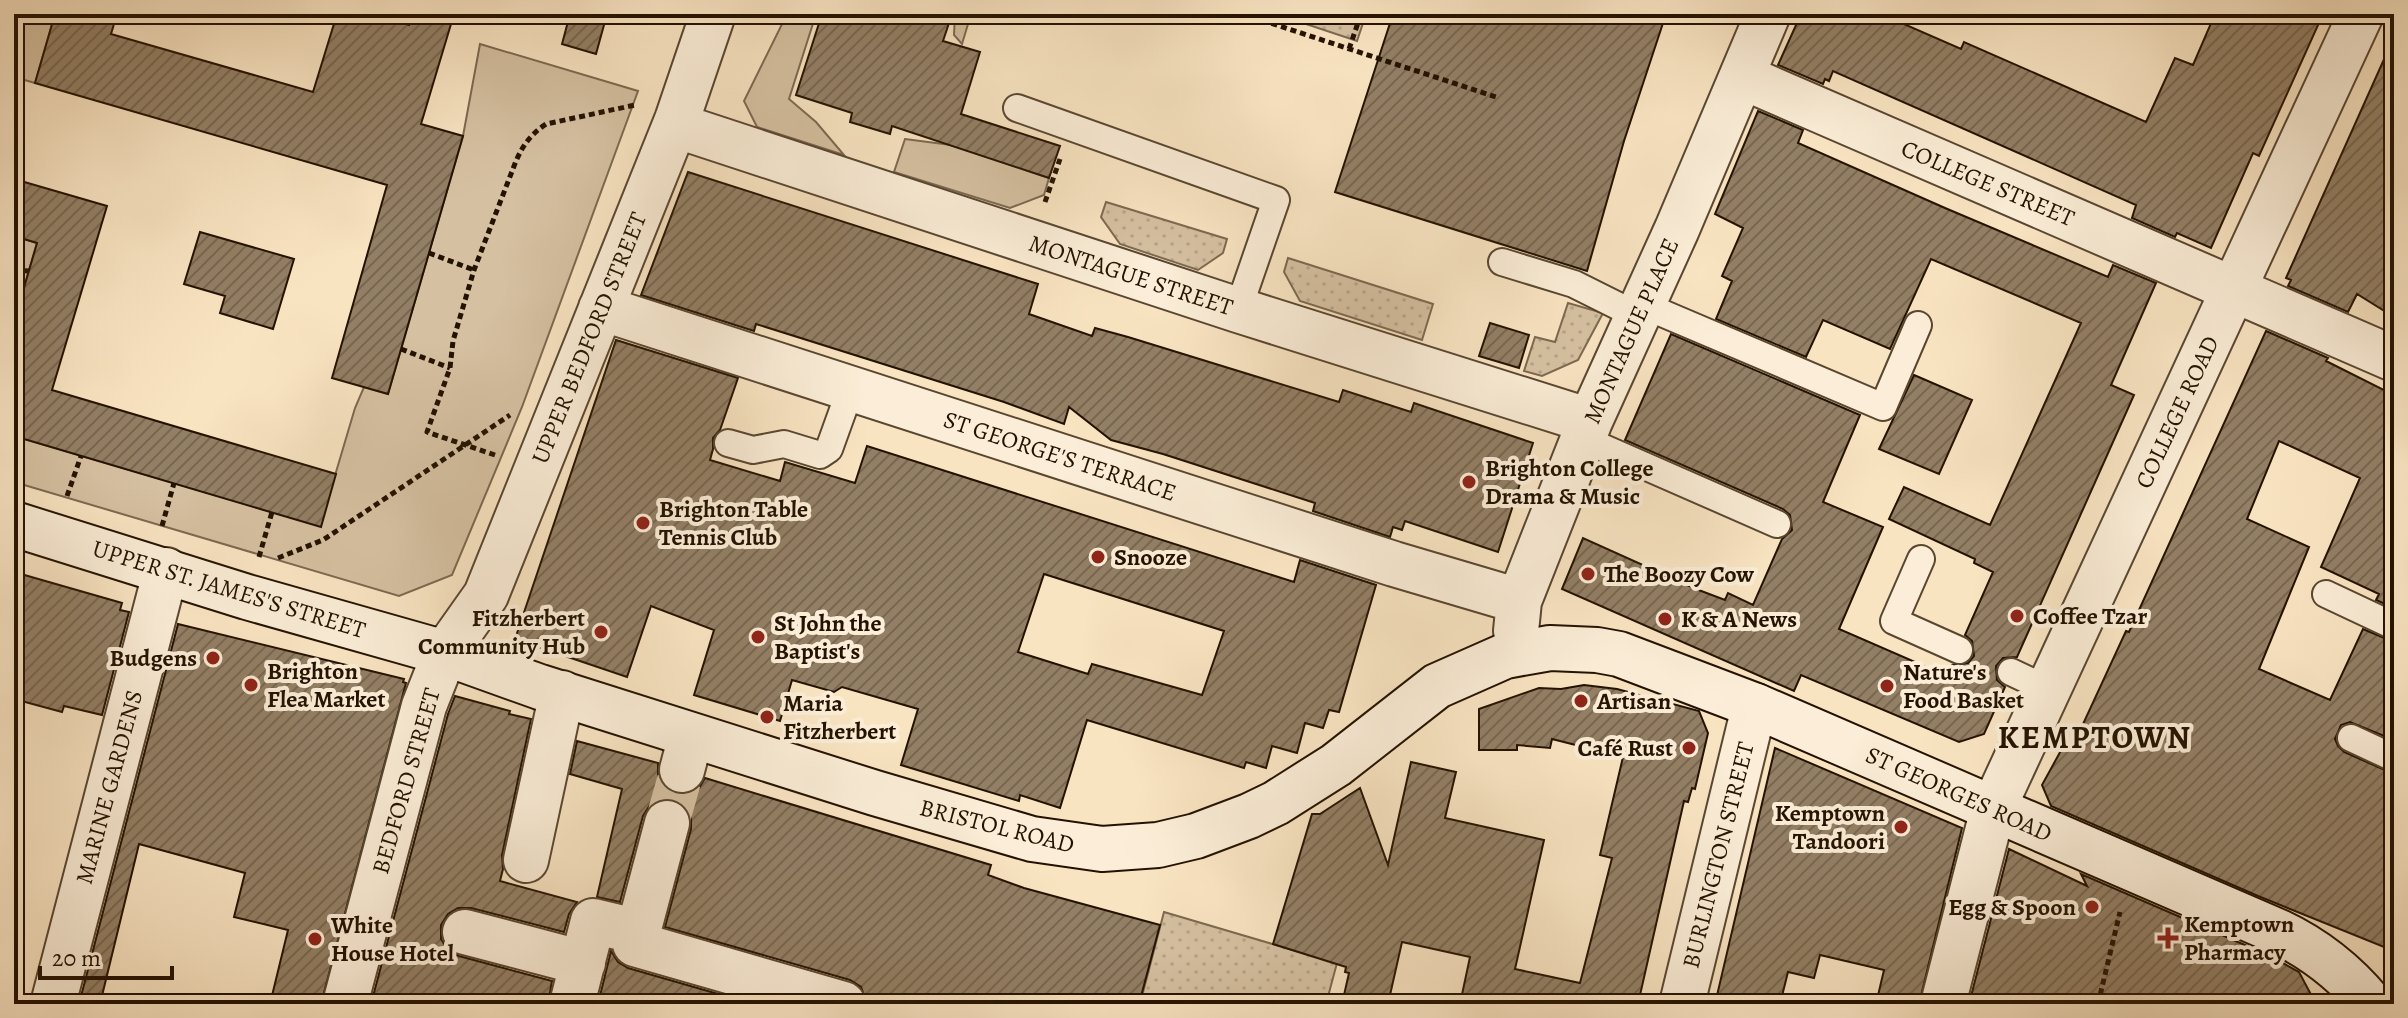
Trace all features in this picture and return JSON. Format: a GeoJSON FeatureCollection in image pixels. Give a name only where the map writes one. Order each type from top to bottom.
{"type":"FeatureCollection","features":[{"type":"Feature","properties":{"kind":"street","name":"UPPER BEDFORD STREET"},"geometry":{"type":"LineString","coordinates":[[445,653],[486,595],[676,122],[713,14]]}},
{"type":"Feature","properties":{"kind":"street","name":"MONTAGUE PLACE"},"geometry":{"type":"LineString","coordinates":[[1521,653],[1516,628],[1519,601],[1586,430],[1768,14]]}},
{"type":"Feature","properties":{"kind":"street","name":"COLLEGE ROAD"},"geometry":{"type":"LineString","coordinates":[[1943,1004],[1993,809],[2030,681],[2234,289],[2361,14]]}},
{"type":"Feature","properties":{"kind":"street","name":"COLLEGE STREET"},"geometry":{"type":"LineString","coordinates":[[1743,77],[2394,359]]}},
{"type":"Feature","properties":{"kind":"street","name":"MONTAGUE STREET"},"geometry":{"type":"LineString","coordinates":[[676,122],[1586,430]]}},
{"type":"Feature","properties":{"kind":"street","name":"ST GEORGE'S TERRACE"},"geometry":{"type":"LineString","coordinates":[[601,308],[1394,564],[1519,601]]}},
{"type":"Feature","properties":{"kind":"street","name":"UPPER ST. JAMES'S STREET"},"geometry":{"type":"LineString","coordinates":[[14,524],[247,597],[445,653]]}},
{"type":"Feature","properties":{"kind":"street","name":"MARINE GARDENS"},"geometry":{"type":"LineString","coordinates":[[53,1004],[166,570]]}},
{"type":"Feature","properties":{"kind":"street","name":"ST GEORGES ROAD"},"geometry":{"type":"LineString","coordinates":[[1521,653],[1572,648],[1619,654],[1756,706],[2297,941],[2342,972],[2371,1004]]}},
{"type":"Feature","properties":{"kind":"street","name":"BRISTOL ROAD"},"geometry":{"type":"LineString","coordinates":[[445,653],[562,693],[686,753],[1032,839],[1078,847],[1122,849],[1196,836],[1249,816],[1336,765],[1437,686],[1505,656],[1521,653]]}},
{"type":"Feature","properties":{"kind":"street","name":"BEDFORD STREET"},"geometry":{"type":"LineString","coordinates":[[345,1004],[424,706],[445,653]]}},
{"type":"Feature","properties":{"kind":"street"},"geometry":{"type":"LineString","coordinates":[[526,860],[562,693]]}},
{"type":"Feature","properties":{"kind":"street","name":"BURLINGTON STREET"},"geometry":{"type":"LineString","coordinates":[[1682,1004],[1756,706]]}},
{"type":"Feature","properties":{"kind":"street"},"geometry":{"type":"LineString","coordinates":[[667,823],[635,944],[843,1004]]}},
{"type":"Feature","properties":{"kind":"street"},"geometry":{"type":"LineString","coordinates":[[572,1004],[593,921],[639,932]]}},
{"type":"Feature","properties":{"kind":"street"},"geometry":{"type":"LineString","coordinates":[[465,932],[583,963]]}},
{"type":"Feature","properties":{"kind":"lane"},"geometry":{"type":"LineString","coordinates":[[1017,108],[1276,200],[1238,310]]}},
{"type":"Feature","properties":{"kind":"lane"},"geometry":{"type":"LineString","coordinates":[[1502,262],[1574,284],[1883,407],[1918,325]]}},
{"type":"Feature","properties":{"kind":"lane"},"geometry":{"type":"LineString","coordinates":[[728,443],[753,450],[784,444],[820,455],[829,449],[851,388]]}},
{"type":"Feature","properties":{"kind":"lane"},"geometry":{"type":"LineString","coordinates":[[1586,430],[1777,524]]}},
{"type":"Feature","properties":{"kind":"lane"},"geometry":{"type":"LineString","coordinates":[[1921,559],[1894,621],[1959,650]]}},
{"type":"Feature","properties":{"kind":"lane"},"geometry":{"type":"LineString","coordinates":[[2326,594],[2394,626]]}},
{"type":"Feature","properties":{"kind":"lane"},"geometry":{"type":"LineString","coordinates":[[2351,738],[2394,758]]}},
{"type":"Feature","properties":{"kind":"path"},"geometry":{"type":"LineString","coordinates":[[1243,14],[1499,98]]}},
{"type":"Feature","properties":{"kind":"path"},"geometry":{"type":"LineString","coordinates":[[1349,49],[1361,14]]}},
{"type":"Feature","properties":{"kind":"path"},"geometry":{"type":"LineString","coordinates":[[537,468],[427,432],[450,368],[453,341],[474,270],[516,161],[524,144],[546,124],[634,105],[676,122]]}},
{"type":"Feature","properties":{"kind":"path"},"geometry":{"type":"LineString","coordinates":[[1033,243],[1070,128]]}},
{"type":"Feature","properties":{"kind":"path"},"geometry":{"type":"LineString","coordinates":[[429,253],[474,270]]}},
{"type":"Feature","properties":{"kind":"path"},"geometry":{"type":"LineString","coordinates":[[14,270],[29,271]]}},
{"type":"Feature","properties":{"kind":"path"},"geometry":{"type":"LineString","coordinates":[[401,349],[450,368]]}},
{"type":"Feature","properties":{"kind":"path"},"geometry":{"type":"LineString","coordinates":[[272,512],[256,566],[323,540],[522,407]]}},
{"type":"Feature","properties":{"kind":"path"},"geometry":{"type":"LineString","coordinates":[[2098,1004],[2123,898],[2134,871]]}},
{"type":"Feature","properties":{"kind":"shaded area"},"geometry":{"type":"Polygon","coordinates":[[[14,14],[55,14],[35,83],[14,77],[14,14]]]}},
{"type":"Feature","properties":{"kind":"shaded area"},"geometry":{"type":"Polygon","coordinates":[[[787,14],[816,14],[789,99],[816,122],[844,155],[757,127],[744,101],[787,14]]]}},
{"type":"Feature","properties":{"kind":"shaded area"},"geometry":{"type":"Polygon","coordinates":[[[955,14],[971,14],[962,44],[954,35],[955,14]]]}},
{"type":"Feature","properties":{"kind":"shaded area"},"geometry":{"type":"Polygon","coordinates":[[[1276,14],[1366,14],[1357,41],[1276,14]]]}},
{"type":"Feature","properties":{"kind":"shaded area"},"geometry":{"type":"Polygon","coordinates":[[[480,44],[638,91],[522,407],[452,575],[399,596],[14,482],[14,436],[320,526],[364,387],[388,394],[463,136],[480,44]]]}},
{"type":"Feature","properties":{"kind":"shaded area"},"geometry":{"type":"Polygon","coordinates":[[[905,139],[951,145],[1049,178],[1044,195],[1010,208],[894,172],[905,139]]]}},
{"type":"Feature","properties":{"kind":"shaded area"},"geometry":{"type":"Polygon","coordinates":[[[1106,202],[1227,239],[1223,253],[1198,270],[1120,244],[1101,217],[1106,202]]]}},
{"type":"Feature","properties":{"kind":"shaded area"},"geometry":{"type":"Polygon","coordinates":[[[14,236],[37,243],[14,322],[14,236]]]}},
{"type":"Feature","properties":{"kind":"shaded area"},"geometry":{"type":"Polygon","coordinates":[[[1288,258],[1433,304],[1422,340],[1300,301],[1284,272],[1288,258]]]}},
{"type":"Feature","properties":{"kind":"shaded area"},"geometry":{"type":"Polygon","coordinates":[[[1568,303],[1603,313],[1578,360],[1542,376],[1524,371],[1535,337],[1555,342],[1568,303]]]}},
{"type":"Feature","properties":{"kind":"shaded area"},"geometry":{"type":"Polygon","coordinates":[[[1164,912],[1337,963],[1326,1004],[1140,1004],[1164,912]]]}},
{"type":"Feature","properties":{"kind":"building"},"geometry":{"type":"Polygon","coordinates":[[[55,14],[117,14],[111,34],[313,92],[337,14],[374,14],[409,25],[411,14],[454,14],[421,124],[463,136],[388,394],[332,378],[387,185],[35,83],[55,14]]]}},
{"type":"Feature","properties":{"kind":"building"},"geometry":{"type":"Polygon","coordinates":[[[570,14],[607,14],[596,54],[562,44],[570,14]]]}},
{"type":"Feature","properties":{"kind":"building"},"geometry":{"type":"Polygon","coordinates":[[[822,14],[952,14],[943,41],[980,52],[961,114],[1060,146],[1049,178],[892,126],[890,134],[850,122],[852,113],[796,95],[822,14]]]}},
{"type":"Feature","properties":{"kind":"building"},"geometry":{"type":"Polygon","coordinates":[[[1393,14],[1666,14],[1624,141],[1587,271],[1335,192],[1393,14]]]}},
{"type":"Feature","properties":{"kind":"building"},"geometry":{"type":"Polygon","coordinates":[[[1801,14],[1881,14],[1961,49],[1964,42],[2146,122],[2175,58],[2193,65],[2215,14],[2323,14],[2259,156],[2253,153],[2211,248],[2177,233],[2175,237],[2132,218],[2136,205],[1833,71],[1829,81],[1825,79],[1823,84],[1778,65],[1801,14]]]}},
{"type":"Feature","properties":{"kind":"building"},"geometry":{"type":"Polygon","coordinates":[[[2394,37],[2394,317],[2357,294],[2348,312],[2288,286],[2291,280],[2286,278],[2394,37]]]}},
{"type":"Feature","properties":{"kind":"building"},"geometry":{"type":"Polygon","coordinates":[[[1758,111],[1803,130],[1798,143],[1945,208],[2108,277],[2113,265],[2156,283],[2111,385],[2134,395],[2017,657],[2003,658],[1996,666],[1997,680],[2005,687],[1984,734],[1959,742],[1801,675],[1794,691],[1562,589],[1583,538],[1696,589],[1725,600],[1728,593],[1753,605],[1782,539],[1792,530],[1790,515],[1783,509],[1625,440],[1671,334],[1860,415],[1823,502],[1883,527],[1839,629],[1947,676],[1952,665],[1968,663],[1974,656],[1972,641],[1965,635],[1993,572],[1974,563],[1975,559],[1889,519],[1904,487],[1990,525],[2081,323],[1931,259],[1890,349],[1823,320],[1806,357],[1716,319],[1732,281],[1722,276],[1743,228],[1715,214],[1758,111]]]}},
{"type":"Feature","properties":{"kind":"building"},"geometry":{"type":"Polygon","coordinates":[[[688,172],[1038,284],[1029,314],[1092,336],[1095,328],[1339,402],[1343,390],[1411,412],[1414,403],[1533,443],[1498,552],[1405,521],[1402,530],[1393,527],[1390,537],[1313,511],[1315,503],[1111,440],[1069,407],[1064,424],[756,324],[754,331],[641,295],[688,172]]]}},
{"type":"Feature","properties":{"kind":"building"},"geometry":{"type":"Polygon","coordinates":[[[14,179],[107,206],[52,390],[336,474],[321,527],[14,436],[14,322],[37,243],[14,236],[14,179]]]}},
{"type":"Feature","properties":{"kind":"building"},"geometry":{"type":"Polygon","coordinates":[[[200,232],[294,259],[273,329],[220,313],[225,296],[184,284],[200,232]]]}},
{"type":"Feature","properties":{"kind":"building"},"geometry":{"type":"Polygon","coordinates":[[[1490,323],[1529,335],[1519,368],[1479,356],[1490,323]]]}},
{"type":"Feature","properties":{"kind":"building"},"geometry":{"type":"Polygon","coordinates":[[[2266,331],[2328,358],[2326,361],[2394,395],[2394,608],[2376,600],[2379,594],[2321,567],[2360,478],[2279,441],[2247,519],[2309,547],[2259,669],[2330,700],[2363,629],[2394,642],[2394,740],[2350,722],[2341,725],[2335,739],[2344,752],[2394,774],[2394,951],[2051,806],[2042,785],[2064,745],[2072,748],[2126,631],[2129,632],[2266,331]]]}},
{"type":"Feature","properties":{"kind":"building"},"geometry":{"type":"Polygon","coordinates":[[[616,340],[738,378],[720,430],[713,438],[710,460],[780,481],[785,462],[855,483],[867,446],[1294,582],[1300,560],[1376,585],[1339,712],[1329,710],[1323,728],[1305,723],[1297,753],[1272,746],[1266,768],[1246,762],[1244,768],[1087,720],[1060,808],[1020,795],[1019,801],[901,765],[918,709],[842,687],[834,692],[792,680],[780,721],[694,695],[714,630],[651,606],[627,677],[515,639],[616,340]],[[1044,574],[1018,652],[1088,674],[1092,664],[1202,695],[1224,631],[1044,574]]]}},
{"type":"Feature","properties":{"kind":"building"},"geometry":{"type":"Polygon","coordinates":[[[1914,375],[1972,400],[1939,474],[1879,449],[1914,375]]]}},
{"type":"Feature","properties":{"kind":"building"},"geometry":{"type":"Polygon","coordinates":[[[14,572],[122,603],[120,610],[129,612],[102,715],[64,706],[62,712],[14,699],[14,572]]]}},
{"type":"Feature","properties":{"kind":"building"},"geometry":{"type":"Polygon","coordinates":[[[178,624],[404,679],[406,683],[321,1004],[270,1004],[288,930],[234,917],[245,873],[139,844],[100,1004],[79,1004],[178,624]]]}},
{"type":"Feature","properties":{"kind":"building"},"geometry":{"type":"Polygon","coordinates":[[[1584,685],[1617,689],[1699,711],[1708,733],[1695,789],[1692,788],[1688,802],[1684,801],[1638,1004],[1460,1004],[1470,957],[1402,942],[1388,1004],[1342,1004],[1349,973],[1345,972],[1346,967],[1273,944],[1312,814],[1320,814],[1360,788],[1388,865],[1411,762],[1456,772],[1445,818],[1544,840],[1515,969],[1580,983],[1612,858],[1600,855],[1623,757],[1552,739],[1550,748],[1517,745],[1517,750],[1479,750],[1479,709],[1539,688],[1561,689],[1584,685]]]}},
{"type":"Feature","properties":{"kind":"building"},"geometry":{"type":"Polygon","coordinates":[[[455,696],[531,719],[502,855],[500,881],[577,902],[569,914],[564,932],[471,908],[458,908],[448,914],[441,925],[441,939],[448,950],[459,956],[552,981],[548,1004],[371,1004],[455,696]]]}},
{"type":"Feature","properties":{"kind":"building"},"geometry":{"type":"Polygon","coordinates":[[[577,741],[658,763],[658,777],[664,787],[675,794],[689,794],[699,788],[705,778],[991,865],[988,875],[1024,888],[1160,925],[1139,1004],[867,1004],[861,987],[850,980],[665,927],[691,829],[691,817],[685,806],[673,799],[660,799],[650,805],[643,816],[620,902],[597,897],[622,789],[570,774],[577,741]]]}},
{"type":"Feature","properties":{"kind":"building"},"geometry":{"type":"Polygon","coordinates":[[[1775,748],[1962,828],[1919,1004],[1876,1004],[1884,970],[1820,955],[1814,978],[1788,972],[1780,1004],[1715,1004],[1775,748]]]}},
{"type":"Feature","properties":{"kind":"building"},"geometry":{"type":"Polygon","coordinates":[[[2009,849],[2087,886],[2081,874],[2268,955],[2299,972],[2316,1004],[1969,1004],[2009,849]]]}},
{"type":"Feature","properties":{"kind":"building"},"geometry":{"type":"Polygon","coordinates":[[[611,951],[618,962],[628,968],[753,1004],[598,1004],[611,951]]]}},
{"type":"Feature","properties":{"kind":"tunnel"},"geometry":{"type":"LineString","coordinates":[[667,823],[682,770]]}},
{"type":"Feature","properties":{"kind":"place","name":"Brighton College Drama & Music"},"geometry":{"type":"Point","coordinates":[1469,482]}},
{"type":"Feature","properties":{"kind":"place","name":"Brighton Table Tennis Club"},"geometry":{"type":"Point","coordinates":[643,523]}},
{"type":"Feature","properties":{"kind":"place","name":"Snooze"},"geometry":{"type":"Point","coordinates":[1098,557]}},
{"type":"Feature","properties":{"kind":"place","name":"The Boozy Cow"},"geometry":{"type":"Point","coordinates":[1588,574]}},
{"type":"Feature","properties":{"kind":"place","name":"Coffee Tzar"},"geometry":{"type":"Point","coordinates":[2017,616]}},
{"type":"Feature","properties":{"kind":"place","name":"K & A News"},"geometry":{"type":"Point","coordinates":[1665,619]}},
{"type":"Feature","properties":{"kind":"place","name":"Fitzherbert Community Hub"},"geometry":{"type":"Point","coordinates":[601,632]}},
{"type":"Feature","properties":{"kind":"place","name":"St John the Baptist's"},"geometry":{"type":"Point","coordinates":[758,637]}},
{"type":"Feature","properties":{"kind":"place","name":"Budgens"},"geometry":{"type":"Point","coordinates":[213,658]}},
{"type":"Feature","properties":{"kind":"place","name":"Brighton Flea Market"},"geometry":{"type":"Point","coordinates":[251,685]}},
{"type":"Feature","properties":{"kind":"place","name":"Nature's Food Basket"},"geometry":{"type":"Point","coordinates":[1887,686]}},
{"type":"Feature","properties":{"kind":"place","name":"Artisan"},"geometry":{"type":"Point","coordinates":[1581,701]}},
{"type":"Feature","properties":{"kind":"place","name":"Maria Fitzherbert"},"geometry":{"type":"Point","coordinates":[767,717]}},
{"type":"Feature","properties":{"kind":"place","name":"Café Rust"},"geometry":{"type":"Point","coordinates":[1689,748]}},
{"type":"Feature","properties":{"kind":"place","name":"Kemptown Tandoori"},"geometry":{"type":"Point","coordinates":[1901,827]}},
{"type":"Feature","properties":{"kind":"place","name":"Egg & Spoon"},"geometry":{"type":"Point","coordinates":[2092,907]}},
{"type":"Feature","properties":{"kind":"place","name":"Kemptown Pharmacy"},"geometry":{"type":"Point","coordinates":[2168,938]}},
{"type":"Feature","properties":{"kind":"place","name":"White House Hotel"},"geometry":{"type":"Point","coordinates":[315,939]}},
{"type":"Feature","properties":{"kind":"district","name":"KEMPTOWN"},"geometry":{"type":"Point","coordinates":[2095,737]}}]}
